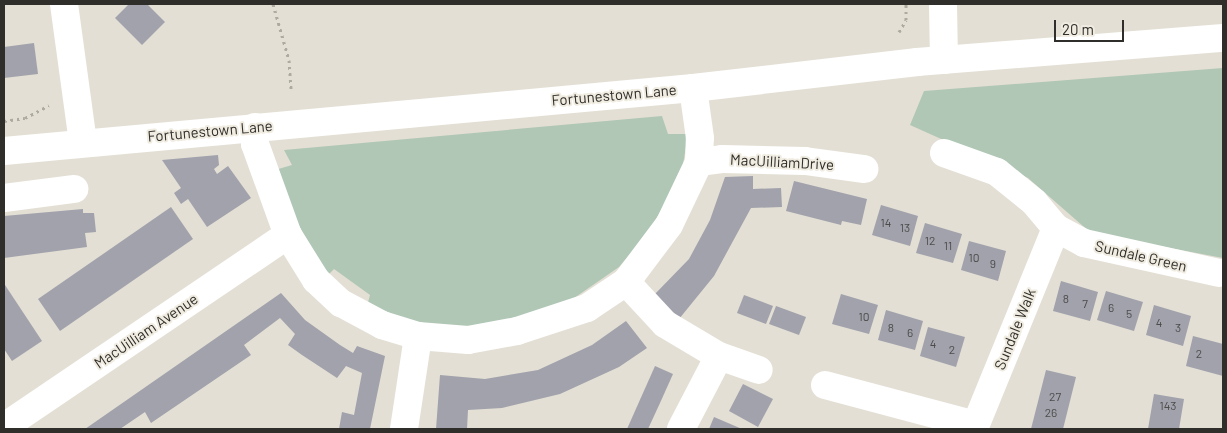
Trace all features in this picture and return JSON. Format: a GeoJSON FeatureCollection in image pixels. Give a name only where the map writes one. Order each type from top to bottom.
{"type":"FeatureCollection","features":[{"type":"Feature","properties":{"kind":"street"},"geometry":{"type":"LineString","coordinates":[[64,4],[83,142]]}},
{"type":"Feature","properties":{"kind":"street"},"geometry":{"type":"LineString","coordinates":[[943,4],[944,60]]}},
{"type":"Feature","properties":{"kind":"street","name":"Fortunestown Lane"},"geometry":{"type":"LineString","coordinates":[[4,151],[83,142],[693,88],[944,60],[1223,38]]}},
{"type":"Feature","properties":{"kind":"street"},"geometry":{"type":"LineString","coordinates":[[255,127],[255,144],[288,235],[316,280],[341,304],[382,325],[418,336],[468,340],[516,331],[587,308],[626,282],[669,225],[699,162],[700,138],[693,88]]}},
{"type":"Feature","properties":{"kind":"street","name":"Sundale Green"},"geometry":{"type":"LineString","coordinates":[[944,153],[997,172],[1034,202],[1056,228],[1099,248],[1219,273]]}},
{"type":"Feature","properties":{"kind":"street","name":"MacUilliamDrive"},"geometry":{"type":"LineString","coordinates":[[699,162],[722,159],[805,161],[864,168]]}},
{"type":"Feature","properties":{"kind":"street"},"geometry":{"type":"LineString","coordinates":[[4,198],[74,189]]}},
{"type":"Feature","properties":{"kind":"street","name":"Sundale Walk"},"geometry":{"type":"LineString","coordinates":[[975,427],[1056,228]]}},
{"type":"Feature","properties":{"kind":"street","name":"MacUilliam Avenue"},"geometry":{"type":"LineString","coordinates":[[6,425],[288,235]]}},
{"type":"Feature","properties":{"kind":"street"},"geometry":{"type":"LineString","coordinates":[[626,282],[665,324],[719,356],[759,370]]}},
{"type":"Feature","properties":{"kind":"street"},"geometry":{"type":"LineString","coordinates":[[404,429],[418,336]]}},
{"type":"Feature","properties":{"kind":"street"},"geometry":{"type":"LineString","coordinates":[[681,429],[700,396],[719,356]]}},
{"type":"Feature","properties":{"kind":"street"},"geometry":{"type":"LineString","coordinates":[[825,386],[975,427]]}},
{"type":"Feature","properties":{"kind":"path"},"geometry":{"type":"LineString","coordinates":[[273,4],[289,60],[291,92]]}},
{"type":"Feature","properties":{"kind":"path"},"geometry":{"type":"LineString","coordinates":[[899,32],[906,20],[906,4]]}},
{"type":"Feature","properties":{"kind":"path"},"geometry":{"type":"LineString","coordinates":[[4,121],[24,118],[49,105]]}},
{"type":"Feature","properties":{"kind":"green space"},"geometry":{"type":"Polygon","coordinates":[[[1223,68],[1223,258],[1091,233],[1028,178],[910,125],[924,91],[1223,68]]]}},
{"type":"Feature","properties":{"kind":"green space"},"geometry":{"type":"Polygon","coordinates":[[[662,116],[668,134],[688,134],[681,177],[647,234],[619,267],[564,305],[522,319],[468,328],[416,323],[367,306],[370,295],[334,269],[329,274],[310,251],[275,170],[292,165],[284,150],[662,116]]]}},
{"type":"Feature","properties":{"kind":"building"},"geometry":{"type":"Polygon","coordinates":[[[129,4],[147,4],[165,22],[142,45],[115,18],[129,4]]]}},
{"type":"Feature","properties":{"kind":"building"},"geometry":{"type":"Polygon","coordinates":[[[34,43],[38,74],[4,78],[4,47],[34,43]]]}},
{"type":"Feature","properties":{"kind":"building"},"geometry":{"type":"Polygon","coordinates":[[[218,155],[219,165],[214,169],[217,174],[228,166],[251,198],[207,227],[188,199],[181,204],[174,193],[181,188],[162,160],[218,155]]]}},
{"type":"Feature","properties":{"kind":"building"},"geometry":{"type":"Polygon","coordinates":[[[753,176],[753,189],[781,188],[782,207],[751,208],[714,276],[679,319],[655,294],[689,259],[710,220],[725,177],[753,176]]]}},
{"type":"Feature","properties":{"kind":"building"},"geometry":{"type":"Polygon","coordinates":[[[794,181],[867,199],[861,225],[842,221],[841,225],[786,211],[794,181]]]}},
{"type":"Feature","properties":{"kind":"building"},"geometry":{"type":"Polygon","coordinates":[[[881,205],[918,216],[910,246],[872,235],[881,205]]]}},
{"type":"Feature","properties":{"kind":"building"},"geometry":{"type":"Polygon","coordinates":[[[171,207],[193,239],[60,331],[38,299],[171,207]]]}},
{"type":"Feature","properties":{"kind":"building"},"geometry":{"type":"Polygon","coordinates":[[[83,209],[83,213],[94,213],[96,232],[85,233],[87,247],[4,258],[4,216],[83,209]]]}},
{"type":"Feature","properties":{"kind":"building"},"geometry":{"type":"Polygon","coordinates":[[[925,223],[962,234],[953,263],[916,253],[925,223]]]}},
{"type":"Feature","properties":{"kind":"building"},"geometry":{"type":"Polygon","coordinates":[[[969,241],[1006,251],[998,281],[961,270],[969,241]]]}},
{"type":"Feature","properties":{"kind":"building"},"geometry":{"type":"Polygon","coordinates":[[[1061,281],[1098,292],[1090,321],[1053,311],[1061,281]]]}},
{"type":"Feature","properties":{"kind":"building"},"geometry":{"type":"Polygon","coordinates":[[[5,285],[42,341],[12,361],[4,349],[5,285]]]}},
{"type":"Feature","properties":{"kind":"building"},"geometry":{"type":"Polygon","coordinates":[[[1106,291],[1143,302],[1134,331],[1097,320],[1106,291]]]}},
{"type":"Feature","properties":{"kind":"building"},"geometry":{"type":"Polygon","coordinates":[[[281,293],[305,320],[353,353],[357,346],[385,356],[370,429],[339,429],[342,412],[354,415],[362,373],[346,366],[337,378],[302,355],[288,345],[295,334],[280,318],[244,345],[251,355],[151,423],[145,412],[120,429],[85,429],[281,293]]]}},
{"type":"Feature","properties":{"kind":"building"},"geometry":{"type":"Polygon","coordinates":[[[841,294],[878,305],[869,334],[832,324],[841,294]]]}},
{"type":"Feature","properties":{"kind":"building"},"geometry":{"type":"Polygon","coordinates":[[[744,295],[773,306],[766,324],[737,313],[744,295]]]}},
{"type":"Feature","properties":{"kind":"building"},"geometry":{"type":"Polygon","coordinates":[[[1154,305],[1191,316],[1183,346],[1146,335],[1154,305]]]}},
{"type":"Feature","properties":{"kind":"building"},"geometry":{"type":"Polygon","coordinates":[[[776,306],[806,317],[799,335],[769,324],[776,306]]]}},
{"type":"Feature","properties":{"kind":"building"},"geometry":{"type":"Polygon","coordinates":[[[886,310],[923,321],[915,350],[878,340],[886,310]]]}},
{"type":"Feature","properties":{"kind":"building"},"geometry":{"type":"Polygon","coordinates":[[[626,321],[647,348],[619,367],[560,394],[502,408],[468,410],[467,429],[436,429],[440,375],[485,379],[538,370],[592,345],[626,321]]]}},
{"type":"Feature","properties":{"kind":"building"},"geometry":{"type":"Polygon","coordinates":[[[928,327],[965,337],[956,367],[920,356],[928,327]]]}},
{"type":"Feature","properties":{"kind":"building"},"geometry":{"type":"Polygon","coordinates":[[[1193,336],[1223,344],[1223,376],[1186,366],[1193,336]]]}},
{"type":"Feature","properties":{"kind":"building"},"geometry":{"type":"Polygon","coordinates":[[[655,366],[673,374],[648,429],[627,429],[655,366]]]}},
{"type":"Feature","properties":{"kind":"building"},"geometry":{"type":"Polygon","coordinates":[[[1046,370],[1076,377],[1063,429],[1031,429],[1046,370]]]}},
{"type":"Feature","properties":{"kind":"building"},"geometry":{"type":"Polygon","coordinates":[[[743,384],[773,399],[758,427],[729,411],[743,384]]]}},
{"type":"Feature","properties":{"kind":"building"},"geometry":{"type":"Polygon","coordinates":[[[1154,394],[1184,399],[1179,429],[1148,429],[1154,394]]]}},
{"type":"Feature","properties":{"kind":"building"},"geometry":{"type":"Polygon","coordinates":[[[714,417],[742,429],[709,429],[714,417]]]}}]}
